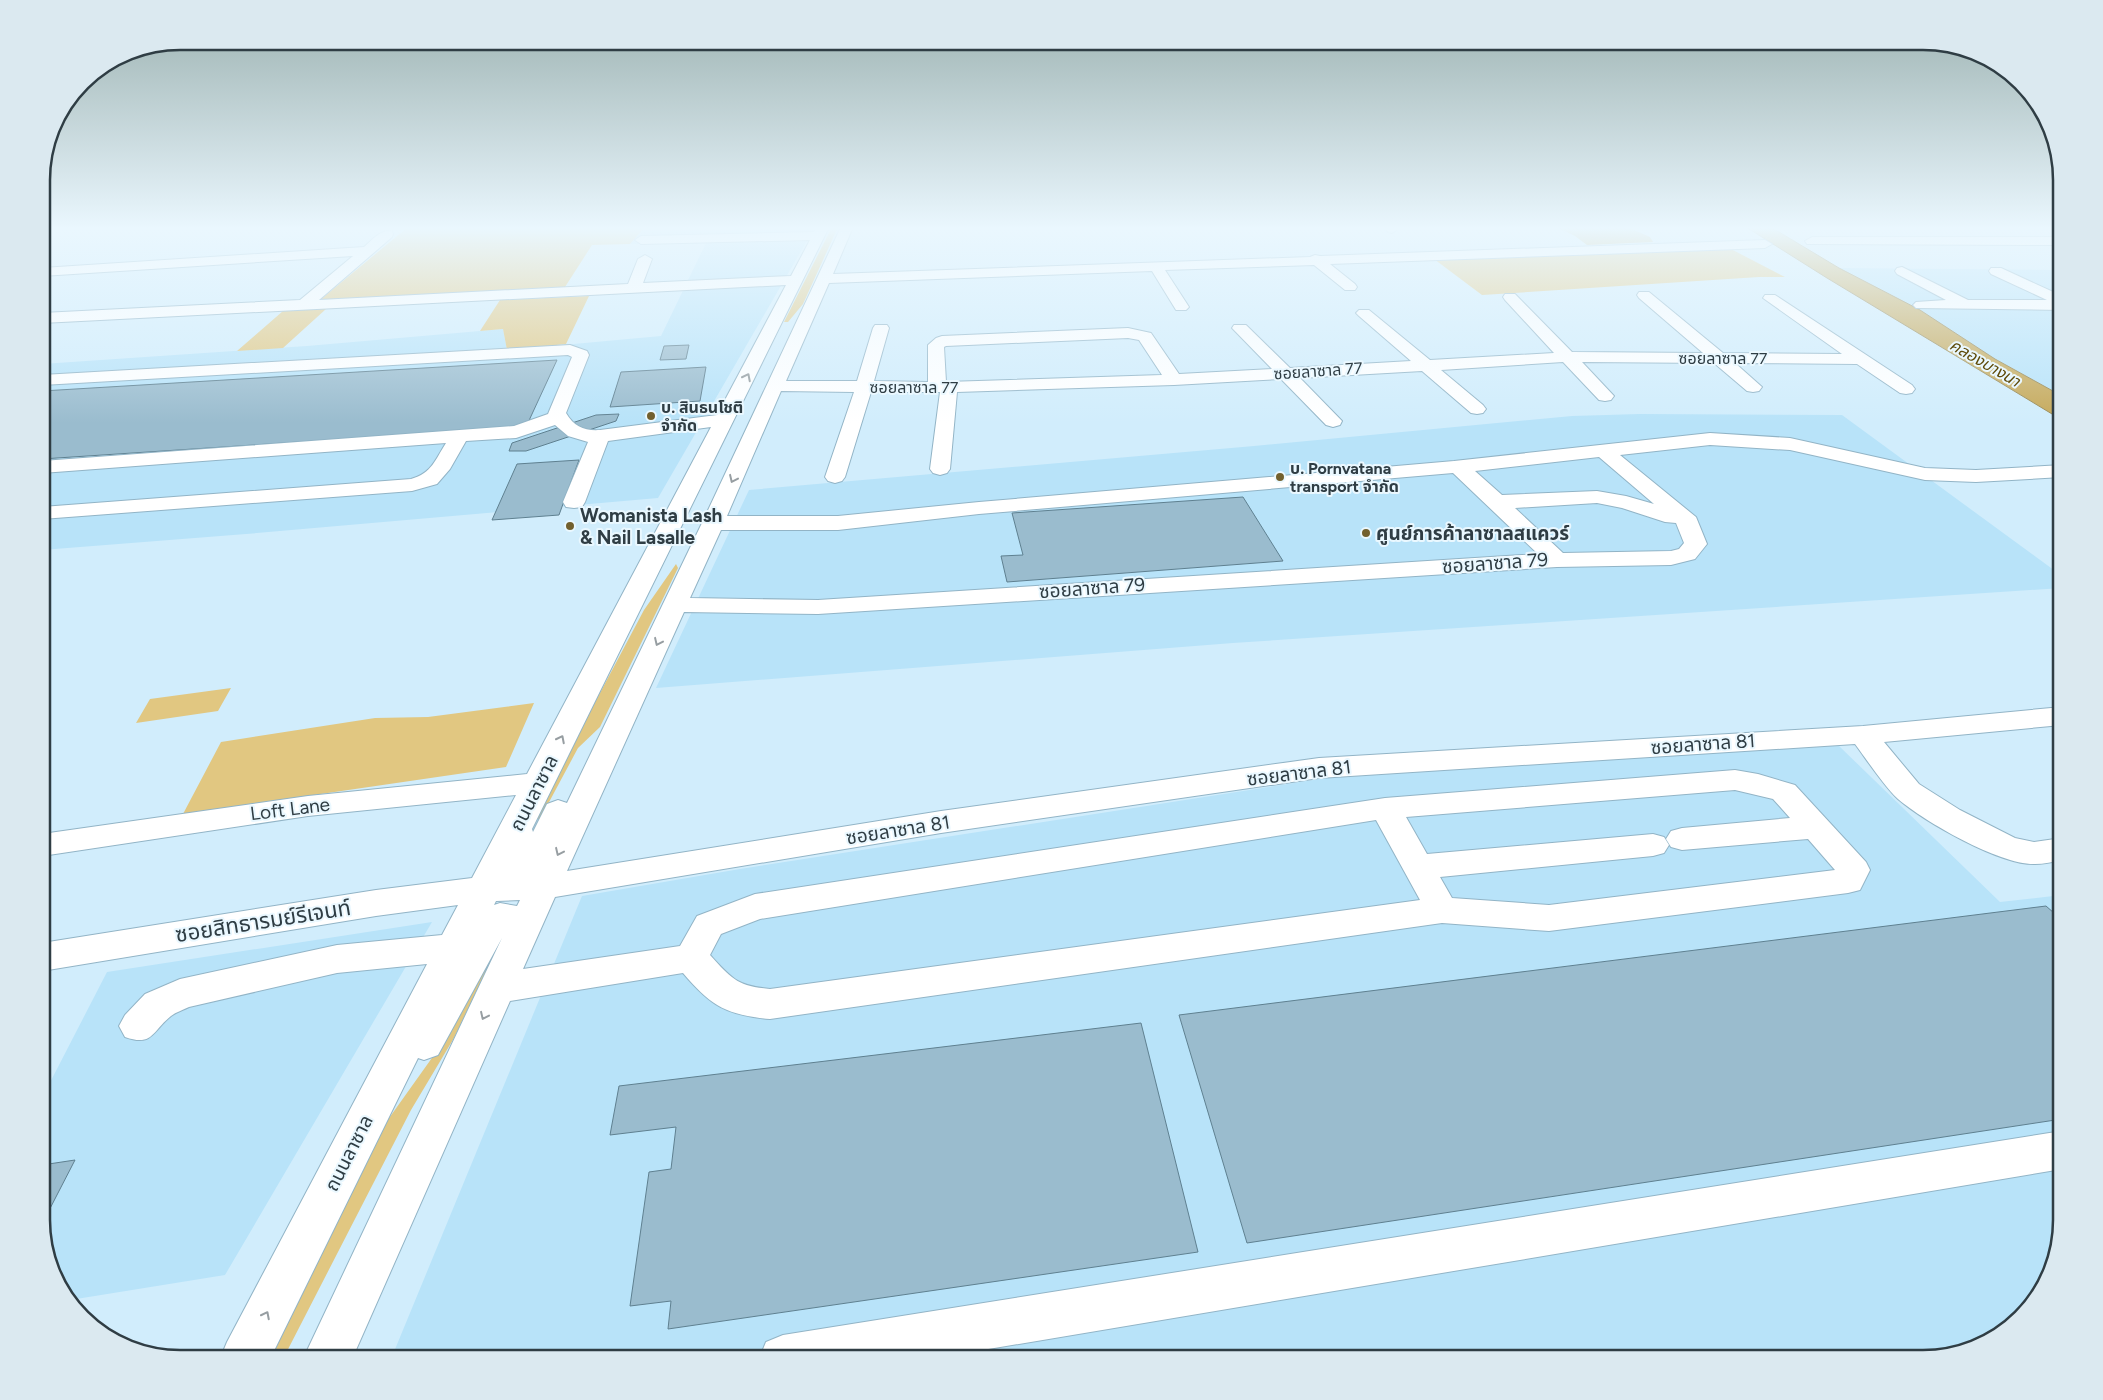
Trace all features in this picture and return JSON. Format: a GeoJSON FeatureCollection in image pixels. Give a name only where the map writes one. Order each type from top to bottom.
{"type":"FeatureCollection","features":[{"type":"Feature","properties":{"kind":"street"},"geometry":{"type":"LineString","coordinates":[[305,304],[318,292]]}},
{"type":"Feature","properties":{"kind":"street"},"geometry":{"type":"LineString","coordinates":[[50,318],[545,292]]}},
{"type":"Feature","properties":{"kind":"street","name":"ถนนลาซาล"},"geometry":{"type":"LineString","coordinates":[[249,1350],[728,413],[803,292]]}},
{"type":"Feature","properties":{"kind":"street","name":"ถนนลาซาล"},"geometry":{"type":"LineString","coordinates":[[331,1350],[525,926],[809,314],[810,292]]}},
{"type":"Feature","properties":{"kind":"street"},"geometry":{"type":"LineString","coordinates":[[1172,292],[1181,307]]}},
{"type":"Feature","properties":{"kind":"street"},"geometry":{"type":"LineString","coordinates":[[1942,292],[1966,305]]}},
{"type":"Feature","properties":{"kind":"street"},"geometry":{"type":"LineString","coordinates":[[2042,292],[2053,299]]}},
{"type":"Feature","properties":{"kind":"street"},"geometry":{"type":"LineString","coordinates":[[1644,295],[1753,387]]}},
{"type":"Feature","properties":{"kind":"street"},"geometry":{"type":"LineString","coordinates":[[1510,297],[1605,396]]}},
{"type":"Feature","properties":{"kind":"street"},"geometry":{"type":"LineString","coordinates":[[1770,298],[1906,389]]}},
{"type":"Feature","properties":{"kind":"street"},"geometry":{"type":"LineString","coordinates":[[1921,305],[2053,304]]}},
{"type":"Feature","properties":{"kind":"street"},"geometry":{"type":"LineString","coordinates":[[1364,313],[1477,409]]}},
{"type":"Feature","properties":{"kind":"street"},"geometry":{"type":"LineString","coordinates":[[50,380],[570,350],[582,355],[557,413],[560,421],[580,437],[600,436],[729,412],[736,415],[746,413],[752,408],[795,322],[809,314]]}},
{"type":"Feature","properties":{"kind":"street"},"geometry":{"type":"LineString","coordinates":[[834,477],[864,387],[881,328]]}},
{"type":"Feature","properties":{"kind":"street"},"geometry":{"type":"LineString","coordinates":[[1240,328],[1333,421]]}},
{"type":"Feature","properties":{"kind":"street"},"geometry":{"type":"LineString","coordinates":[[940,469],[943,387],[936,345],[942,341],[1128,332],[1144,336],[1174,380]]}},
{"type":"Feature","properties":{"kind":"street","name":"ซอยลาซาล 77"},"geometry":{"type":"LineString","coordinates":[[776,386],[943,387],[1174,380],[1569,357],[1861,358]]}},
{"type":"Feature","properties":{"kind":"street"},"geometry":{"type":"LineString","coordinates":[[50,467],[516,432],[559,417]]}},
{"type":"Feature","properties":{"kind":"street"},"geometry":{"type":"LineString","coordinates":[[631,603],[676,549],[730,434],[737,429],[744,429],[750,432],[751,439]]}},
{"type":"Feature","properties":{"kind":"street"},"geometry":{"type":"LineString","coordinates":[[50,512],[412,486],[430,480],[440,469],[460,436]]}},
{"type":"Feature","properties":{"kind":"street"},"geometry":{"type":"LineString","coordinates":[[574,502],[600,436]]}},
{"type":"Feature","properties":{"kind":"street"},"geometry":{"type":"LineString","coordinates":[[713,523],[838,523],[979,508],[1454,467],[1710,439],[1790,444],[1925,474],[1976,476],[2053,472]]}},
{"type":"Feature","properties":{"kind":"street"},"geometry":{"type":"LineString","coordinates":[[1557,560],[1671,558],[1687,554],[1696,544],[1688,522],[1604,451]]}},
{"type":"Feature","properties":{"kind":"street","name":"ซอยลาซาล 79"},"geometry":{"type":"LineString","coordinates":[[1454,467],[1463,470],[1557,560]]}},
{"type":"Feature","properties":{"kind":"street"},"geometry":{"type":"LineString","coordinates":[[1498,502],[1597,497],[1626,502],[1688,522]]}},
{"type":"Feature","properties":{"kind":"street","name":"ซอยลาซาล 79"},"geometry":{"type":"LineString","coordinates":[[675,605],[818,607],[1557,560]]}},
{"type":"Feature","properties":{"kind":"street","name":"ซอยลาซาล 81"},"geometry":{"type":"LineString","coordinates":[[485,889],[543,887],[941,822],[1319,768],[1863,735],[2053,717]]}},
{"type":"Feature","properties":{"kind":"street"},"geometry":{"type":"LineString","coordinates":[[1863,735],[1908,791],[1949,818],[2007,848],[2034,853],[2053,850]]}},
{"type":"Feature","properties":{"kind":"street"},"geometry":{"type":"LineString","coordinates":[[520,820],[513,857],[516,867],[525,866],[534,858],[583,759],[610,743]]}},
{"type":"Feature","properties":{"kind":"street"},"geometry":{"type":"LineString","coordinates":[[1735,780],[1758,784],[1784,792],[1854,870],[1848,881],[1549,918],[1442,910],[770,1004],[748,1003],[726,995],[691,958],[709,925],[755,907],[1385,808],[1735,780]]}},
{"type":"Feature","properties":{"kind":"street","name":"Loft Lane"},"geometry":{"type":"LineString","coordinates":[[50,843],[308,806],[539,783]]}},
{"type":"Feature","properties":{"kind":"street"},"geometry":{"type":"LineString","coordinates":[[1385,808],[1442,910]]}},
{"type":"Feature","properties":{"kind":"street"},"geometry":{"type":"LineString","coordinates":[[1418,867],[1815,827]]}},
{"type":"Feature","properties":{"kind":"street","name":"ซอยสิทธารมย์รีเจนท์"},"geometry":{"type":"LineString","coordinates":[[50,956],[376,903],[485,889]]}},
{"type":"Feature","properties":{"kind":"street"},"geometry":{"type":"LineString","coordinates":[[389,1075],[427,1040],[488,931],[500,916],[512,917],[525,926]]}},
{"type":"Feature","properties":{"kind":"street"},"geometry":{"type":"LineString","coordinates":[[138,1026],[158,1005],[180,994],[337,958],[456,947]]}},
{"type":"Feature","properties":{"kind":"street"},"geometry":{"type":"LineString","coordinates":[[497,988],[691,958]]}},
{"type":"Feature","properties":{"kind":"street"},"geometry":{"type":"LineString","coordinates":[[838,1350],[2053,1151]]}},
{"type":"Feature","properties":{"kind":"shaded area"},"geometry":{"type":"Polygon","coordinates":[[[329,292],[464,292],[320,300],[329,292]]]}},
{"type":"Feature","properties":{"kind":"shaded area"},"geometry":{"type":"Polygon","coordinates":[[[682,292],[777,292],[658,498],[50,549],[50,363],[307,346],[503,329],[507,350],[661,336],[682,292]]]}},
{"type":"Feature","properties":{"kind":"shaded area"},"geometry":{"type":"Polygon","coordinates":[[[799,292],[808,292],[803,304],[788,322],[784,322],[799,292]]]}},
{"type":"Feature","properties":{"kind":"shaded area"},"geometry":{"type":"Polygon","coordinates":[[[1478,292],[1523,292],[1482,295],[1478,292]]]}},
{"type":"Feature","properties":{"kind":"shaded area"},"geometry":{"type":"Polygon","coordinates":[[[1886,292],[2053,292],[2053,391],[1995,359],[1920,310],[1886,292]]]}},
{"type":"Feature","properties":{"kind":"shaded area"},"geometry":{"type":"Polygon","coordinates":[[[589,296],[566,344],[507,350],[503,329],[480,331],[500,300],[589,296]]]}},
{"type":"Feature","properties":{"kind":"shaded area"},"geometry":{"type":"Polygon","coordinates":[[[326,309],[283,348],[237,351],[283,311],[326,309]]]}},
{"type":"Feature","properties":{"kind":"shaded area","name":"ศูนย์การค้าลาซาลสแควร์"},"geometry":{"type":"Polygon","coordinates":[[[1640,414],[1842,415],[2053,569],[2053,589],[1233,643],[656,688],[749,490],[1572,416],[1640,414]]]}},
{"type":"Feature","properties":{"kind":"shaded area"},"geometry":{"type":"Polygon","coordinates":[[[676,564],[678,568],[600,727],[578,748],[540,819],[533,819],[644,610],[676,564]]]}},
{"type":"Feature","properties":{"kind":"shaded area"},"geometry":{"type":"Polygon","coordinates":[[[231,688],[218,711],[136,723],[150,699],[231,688]]]}},
{"type":"Feature","properties":{"kind":"shaded area"},"geometry":{"type":"Polygon","coordinates":[[[534,703],[506,767],[183,814],[221,742],[375,718],[428,717],[534,703]]]}},
{"type":"Feature","properties":{"kind":"shaded area"},"geometry":{"type":"Polygon","coordinates":[[[1838,745],[2000,902],[2053,896],[2052,1237],[2040,1277],[2021,1306],[2009,1318],[1988,1333],[1973,1340],[1957,1346],[1923,1350],[395,1350],[582,896],[740,869],[1326,778],[1838,745]]]}},
{"type":"Feature","properties":{"kind":"shaded area"},"geometry":{"type":"Polygon","coordinates":[[[432,922],[225,1275],[77,1299],[67,1285],[60,1270],[54,1254],[50,1229],[50,1082],[107,972],[432,922]]]}},
{"type":"Feature","properties":{"kind":"shaded area"},"geometry":{"type":"Polygon","coordinates":[[[499,944],[454,1038],[411,1110],[288,1350],[271,1350],[382,1128],[444,1041],[499,944]]]}},
{"type":"Feature","properties":{"kind":"water","name":"คลองบางนา"},"geometry":{"type":"Polygon","coordinates":[[[1851,292],[1886,292],[1920,310],[1995,359],[2053,391],[2053,415],[1851,292]]]}},
{"type":"Feature","properties":{"kind":"building"},"geometry":{"type":"Polygon","coordinates":[[[689,345],[686,359],[660,360],[664,346],[689,345]]]}},
{"type":"Feature","properties":{"kind":"building"},"geometry":{"type":"Polygon","coordinates":[[[557,360],[526,427],[50,458],[50,391],[557,360]]]}},
{"type":"Feature","properties":{"kind":"building"},"geometry":{"type":"Polygon","coordinates":[[[706,367],[700,401],[610,407],[621,372],[706,367]]]}},
{"type":"Feature","properties":{"kind":"building"},"geometry":{"type":"Polygon","coordinates":[[[619,414],[616,421],[526,451],[509,451],[512,443],[596,415],[619,414]]]}},
{"type":"Feature","properties":{"kind":"building"},"geometry":{"type":"Polygon","coordinates":[[[579,460],[559,515],[492,520],[517,464],[579,460]]]}},
{"type":"Feature","properties":{"kind":"building"},"geometry":{"type":"Polygon","coordinates":[[[1243,497],[1283,561],[1007,582],[1001,556],[1023,555],[1012,513],[1243,497]]]}},
{"type":"Feature","properties":{"kind":"building"},"geometry":{"type":"Polygon","coordinates":[[[2046,906],[2053,912],[2053,1120],[1247,1243],[1179,1015],[2046,906]]]}},
{"type":"Feature","properties":{"kind":"building"},"geometry":{"type":"Polygon","coordinates":[[[1141,1023],[1198,1252],[668,1329],[671,1301],[630,1306],[649,1172],[671,1169],[676,1127],[610,1135],[619,1086],[1141,1023]]]}},
{"type":"Feature","properties":{"kind":"building"},"geometry":{"type":"Polygon","coordinates":[[[75,1160],[50,1208],[50,1164],[75,1160]]]}},
{"type":"Feature","properties":{"kind":"place","name":"บ. สินธนโชติ จำกัด"},"geometry":{"type":"Point","coordinates":[651,416]}},
{"type":"Feature","properties":{"kind":"place","name":"บ. Pornvatana transport จำกัด"},"geometry":{"type":"Point","coordinates":[1280,477]}},
{"type":"Feature","properties":{"kind":"place","name":"Womanista Lash & Nail Lasalle"},"geometry":{"type":"Point","coordinates":[570,526]}},
{"type":"Feature","properties":{"kind":"place","name":"ศูนย์การค้าลาซาลสแควร์"},"geometry":{"type":"Point","coordinates":[1366,533]}}]}
